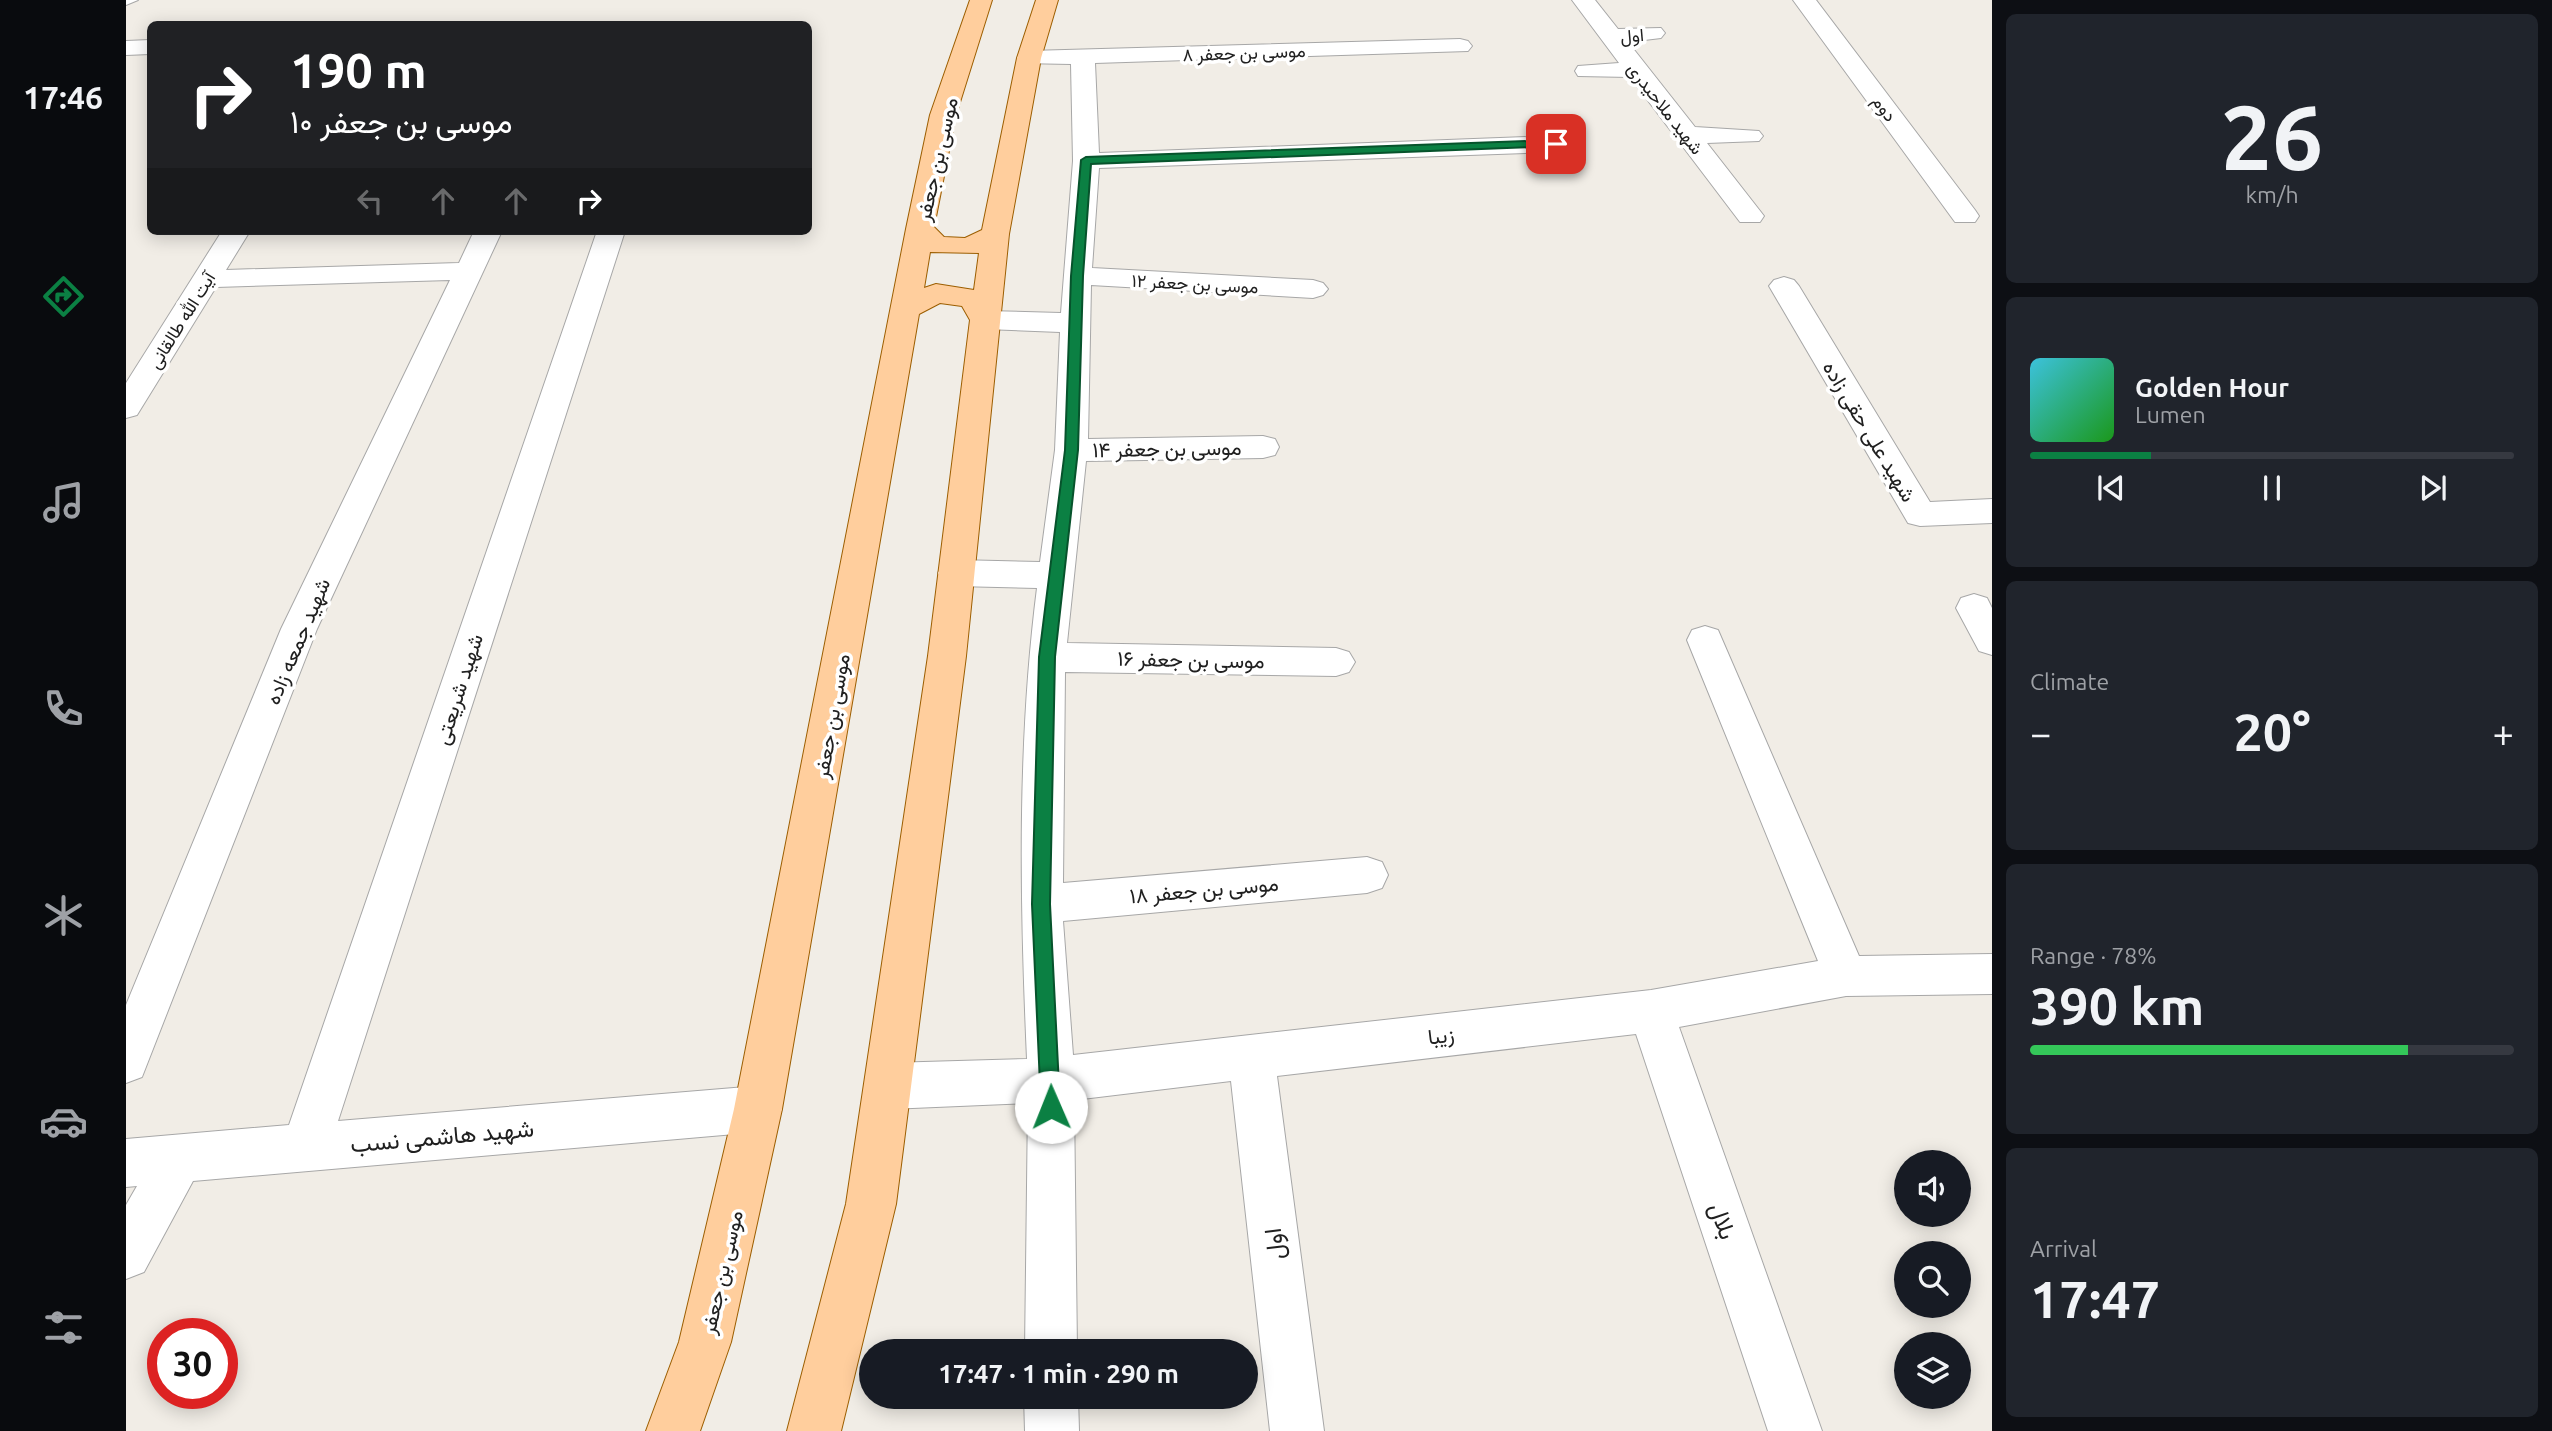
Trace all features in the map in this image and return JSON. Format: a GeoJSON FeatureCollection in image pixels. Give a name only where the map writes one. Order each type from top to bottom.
{"type":"FeatureCollection","features":[{"type":"Feature","properties":{"kind":"main road","name":"موسی بن جعفر"},"geometry":{"type":"LineString","coordinates":[[673,1431],[705,1342],[758,1109],[919,229],[943,115],[981,0]]}},
{"type":"Feature","properties":{"kind":"main road"},"geometry":{"type":"LineString","coordinates":[[814,1431],[871,1204],[956,573],[995,234],[1029,58],[1047,0]]}},
{"type":"Feature","properties":{"kind":"main road"},"geometry":{"type":"LineString","coordinates":[[919,229],[936,245],[970,247],[995,234]]}},
{"type":"Feature","properties":{"kind":"main road"},"geometry":{"type":"LineString","coordinates":[[906,309],[936,293],[972,298],[985,320]]}},
{"type":"Feature","properties":{"kind":"street","name":"شهید ملاحیدری"},"geometry":{"type":"LineString","coordinates":[[1583,0],[1750,216]]}},
{"type":"Feature","properties":{"kind":"street","name":"دوم"},"geometry":{"type":"LineString","coordinates":[[1804,0],[1965,216]]}},
{"type":"Feature","properties":{"kind":"street","name":"اول"},"geometry":{"type":"LineString","coordinates":[[1611,37],[1653,33]]}},
{"type":"Feature","properties":{"kind":"street","name":"موسی بن جعفر ۸"},"geometry":{"type":"LineString","coordinates":[[1029,58],[1460,46]]}},
{"type":"Feature","properties":{"kind":"street"},"geometry":{"type":"LineString","coordinates":[[126,48],[147,47]]}},
{"type":"Feature","properties":{"kind":"street"},"geometry":{"type":"LineString","coordinates":[[1051,1339],[1051,1080],[1041,904],[1047,657],[1071,450],[1077,276],[1086,160],[1083,57]]}},
{"type":"Feature","properties":{"kind":"street"},"geometry":{"type":"LineString","coordinates":[[1587,71],[1637,70]]}},
{"type":"Feature","properties":{"kind":"street"},"geometry":{"type":"LineString","coordinates":[[1687,135],[1750,136]]}},
{"type":"Feature","properties":{"kind":"street"},"geometry":{"type":"LineString","coordinates":[[1086,160],[1556,144]]}},
{"type":"Feature","properties":{"kind":"street","name":"آیت الله طالقانی"},"geometry":{"type":"LineString","coordinates":[[126,408],[234,235]]}},
{"type":"Feature","properties":{"kind":"street","name":"شهید جمعه زاده"},"geometry":{"type":"LineString","coordinates":[[126,1061],[299,629],[486,235]]}},
{"type":"Feature","properties":{"kind":"street","name":"شهید شریعتی"},"geometry":{"type":"LineString","coordinates":[[304,1148],[610,235]]}},
{"type":"Feature","properties":{"kind":"street"},"geometry":{"type":"LineString","coordinates":[[206,279],[469,271]]}},
{"type":"Feature","properties":{"kind":"street","name":"موسی بن جعفر ۱۲"},"geometry":{"type":"LineString","coordinates":[[1077,276],[1313,289]]}},
{"type":"Feature","properties":{"kind":"street","name":"شهید علی حقی زاده"},"geometry":{"type":"LineString","coordinates":[[1784,286],[1920,514],[1992,511]]}},
{"type":"Feature","properties":{"kind":"street"},"geometry":{"type":"LineString","coordinates":[[985,320],[1076,323]]}},
{"type":"Feature","properties":{"kind":"street","name":"موسی بن جعفر ۱۴"},"geometry":{"type":"LineString","coordinates":[[1071,450],[1263,447]]}},
{"type":"Feature","properties":{"kind":"street"},"geometry":{"type":"LineString","coordinates":[[956,573],[1057,575]]}},
{"type":"Feature","properties":{"kind":"street"},"geometry":{"type":"LineString","coordinates":[[1974,608],[1992,641]]}},
{"type":"Feature","properties":{"kind":"street"},"geometry":{"type":"LineString","coordinates":[[1705,640],[1846,976]]}},
{"type":"Feature","properties":{"kind":"street","name":"موسی بن جعفر ۱۶"},"geometry":{"type":"LineString","coordinates":[[1047,657],[1336,662]]}},
{"type":"Feature","properties":{"kind":"street","name":"موسی بن جعفر ۱۸"},"geometry":{"type":"LineString","coordinates":[[1041,904],[1367,874]]}},
{"type":"Feature","properties":{"kind":"street","name":"زیبا"},"geometry":{"type":"LineString","coordinates":[[888,1086],[1051,1080],[1651,1011],[1846,976],[1992,974]]}},
{"type":"Feature","properties":{"kind":"street","name":"بلال"},"geometry":{"type":"LineString","coordinates":[[1651,1011],[1795,1431]]}},
{"type":"Feature","properties":{"kind":"street","name":"اول"},"geometry":{"type":"LineString","coordinates":[[1251,1056],[1297,1431]]}},
{"type":"Feature","properties":{"kind":"street","name":"شهید هاشمی نسب"},"geometry":{"type":"LineString","coordinates":[[126,1163],[758,1109]]}},
{"type":"Feature","properties":{"kind":"street"},"geometry":{"type":"LineString","coordinates":[[126,1254],[179,1158]]}},
{"type":"Feature","properties":{"kind":"street"},"geometry":{"type":"LineString","coordinates":[[1051,1409],[1052,1431]]}},
{"type":"Feature","properties":{"kind":"route"},"geometry":{"type":"LineString","coordinates":[[1051,1107],[1041,904],[1047,657],[1071,450],[1077,276],[1086,160],[1556,144]]}}]}
